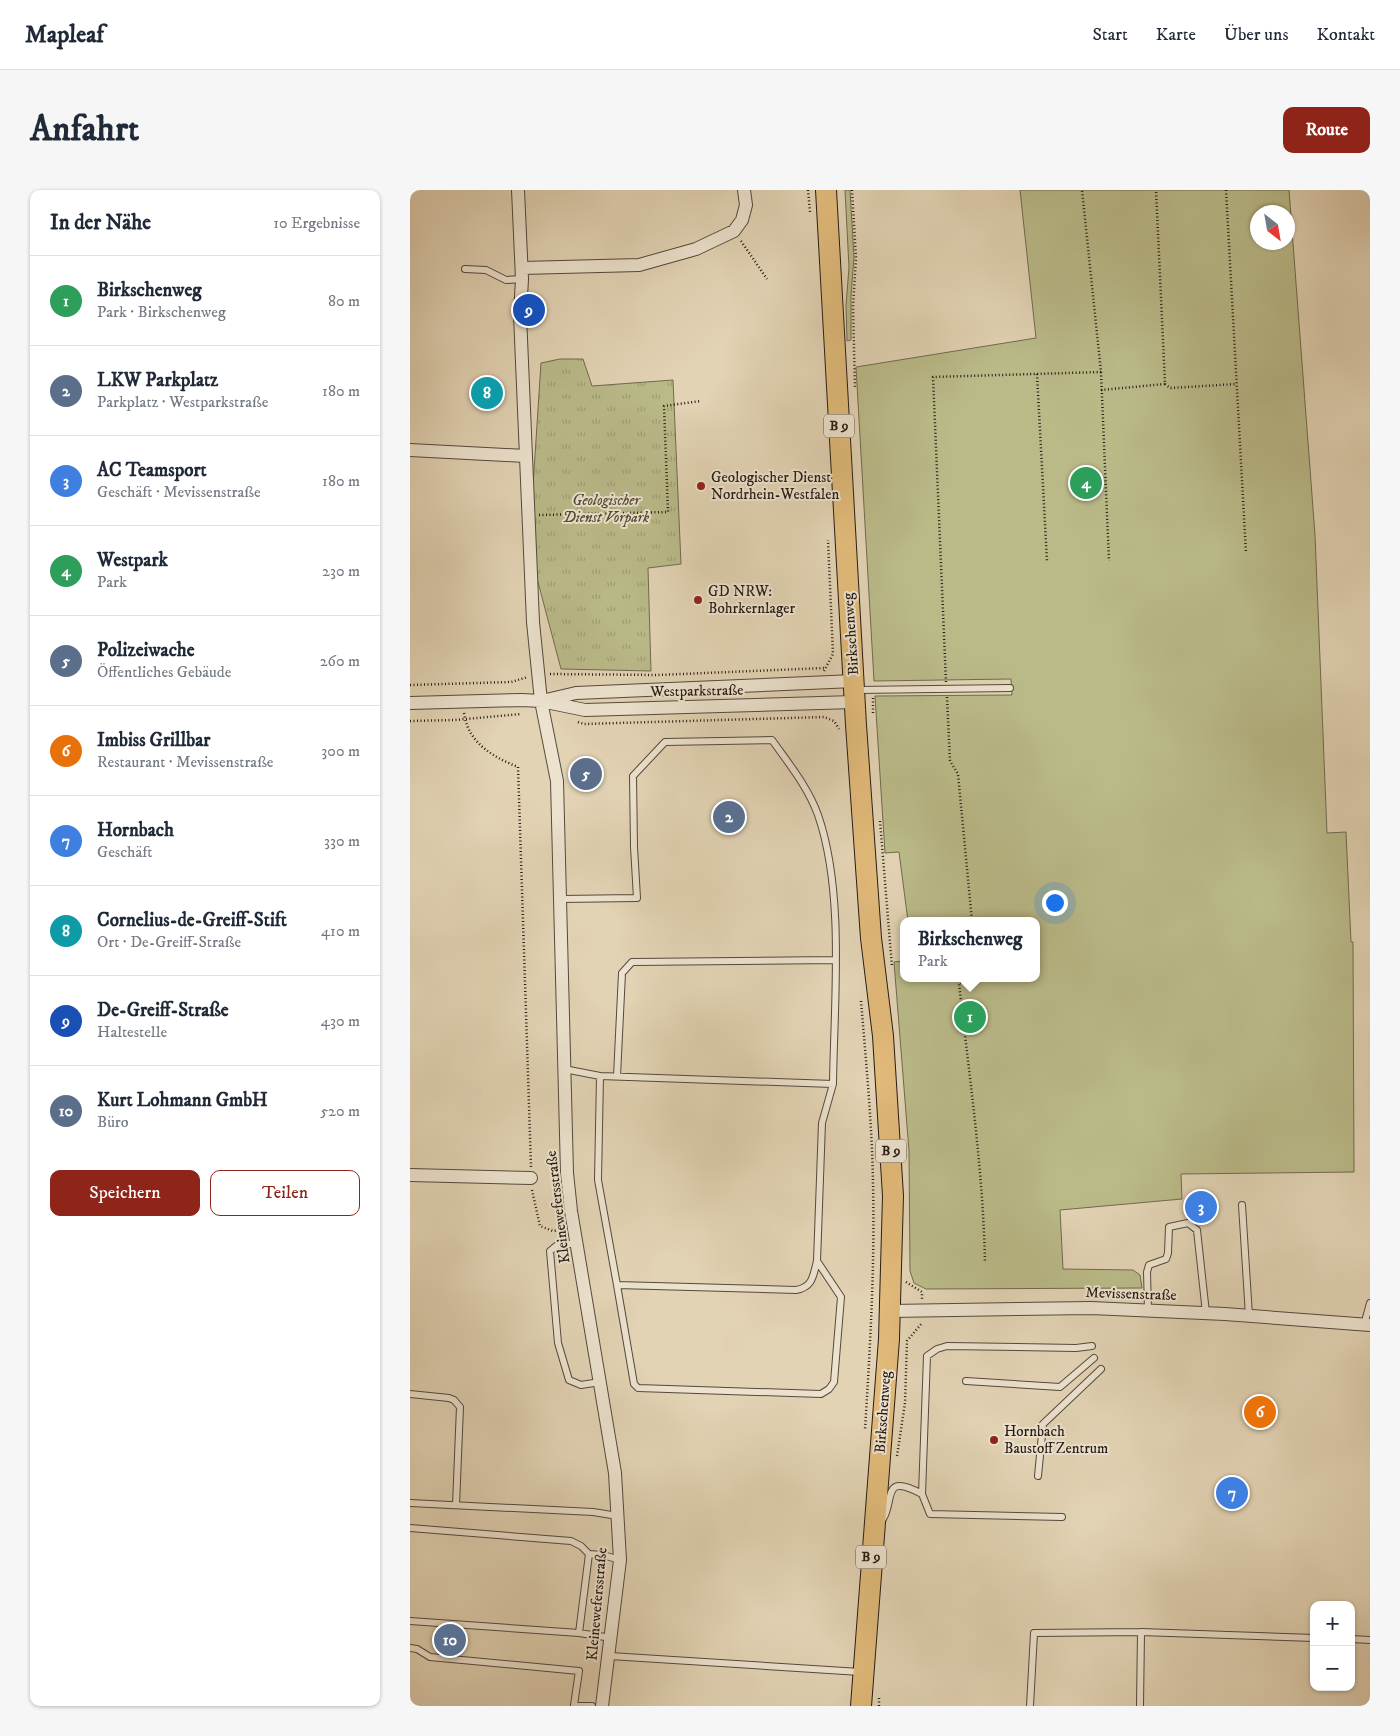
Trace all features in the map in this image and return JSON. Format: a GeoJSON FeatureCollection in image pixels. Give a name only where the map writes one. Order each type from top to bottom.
{"type":"FeatureCollection","features":[{"type":"Feature","properties":{"kind":"main road","name":"Birkschenweg"},"geometry":{"type":"LineString","coordinates":[[826,190],[861,693],[871,938],[883,1036],[892,1196],[890,1312],[861,1706]]}},
{"type":"Feature","properties":{"kind":"street","name":"Kleinewefersstraße"},"geometry":{"type":"LineString","coordinates":[[518,190],[522,274],[520,315],[525,456],[538,674],[557,781],[567,1173],[574,1229],[616,1474],[619,1516],[620,1560],[610,1656],[602,1706]]}},
{"type":"Feature","properties":{"kind":"street"},"geometry":{"type":"LineString","coordinates":[[522,274],[639,265],[696,249],[734,231],[742,220],[746,205],[744,190]]}},
{"type":"Feature","properties":{"kind":"street"},"geometry":{"type":"LineString","coordinates":[[410,450],[525,456]]}},
{"type":"Feature","properties":{"kind":"street","name":"Westparkstraße"},"geometry":{"type":"LineString","coordinates":[[410,703],[542,701],[576,693],[861,693]]}},
{"type":"Feature","properties":{"kind":"street","name":"Westparkstraße"},"geometry":{"type":"LineString","coordinates":[[542,701],[585,710],[861,693]]}},
{"type":"Feature","properties":{"kind":"street"},"geometry":{"type":"LineString","coordinates":[[410,1175],[531,1178]]}},
{"type":"Feature","properties":{"kind":"street","name":"Mevissenstraße"},"geometry":{"type":"LineString","coordinates":[[890,1312],[1091,1308],[1206,1313],[1367,1325]]}},
{"type":"Feature","properties":{"kind":"lane"},"geometry":{"type":"LineString","coordinates":[[465,269],[486,270],[506,280],[522,274]]}},
{"type":"Feature","properties":{"kind":"lane"},"geometry":{"type":"LineString","coordinates":[[861,693],[946,688],[1010,688]]}},
{"type":"Feature","properties":{"kind":"lane"},"geometry":{"type":"LineString","coordinates":[[560,899],[637,898],[633,776],[665,742],[772,740],[805,786],[818,814],[825,842],[833,895],[835,960],[833,1084],[822,1123],[817,1261],[811,1282],[805,1288],[796,1290],[618,1285]]}},
{"type":"Feature","properties":{"kind":"lane"},"geometry":{"type":"LineString","coordinates":[[617,1076],[622,973],[626,966],[632,962],[835,960]]}},
{"type":"Feature","properties":{"kind":"lane"},"geometry":{"type":"LineString","coordinates":[[564,1069],[600,1076],[833,1084]]}},
{"type":"Feature","properties":{"kind":"lane"},"geometry":{"type":"LineString","coordinates":[[600,1076],[598,1180],[634,1384],[638,1388],[821,1394],[829,1389],[834,1382],[841,1297],[817,1261]]}},
{"type":"Feature","properties":{"kind":"lane"},"geometry":{"type":"LineString","coordinates":[[1242,1204],[1249,1316]]}},
{"type":"Feature","properties":{"kind":"lane"},"geometry":{"type":"LineString","coordinates":[[1148,1310],[1147,1272],[1149,1265],[1166,1259],[1170,1228],[1188,1223],[1197,1230],[1206,1313]]}},
{"type":"Feature","properties":{"kind":"lane"},"geometry":{"type":"LineString","coordinates":[[577,1243],[556,1246],[550,1250],[558,1342],[569,1380],[581,1385],[600,1382]]}},
{"type":"Feature","properties":{"kind":"lane"},"geometry":{"type":"LineString","coordinates":[[1367,1325],[1370,1303]]}},
{"type":"Feature","properties":{"kind":"lane"},"geometry":{"type":"LineString","coordinates":[[1062,1517],[930,1514],[922,1494],[927,1356],[937,1349],[947,1346],[1076,1348],[1092,1346]]}},
{"type":"Feature","properties":{"kind":"lane"},"geometry":{"type":"LineString","coordinates":[[966,1381],[1060,1387],[1094,1358]]}},
{"type":"Feature","properties":{"kind":"lane"},"geometry":{"type":"LineString","coordinates":[[1038,1476],[1043,1424],[1101,1369]]}},
{"type":"Feature","properties":{"kind":"lane"},"geometry":{"type":"LineString","coordinates":[[410,1394],[449,1398],[454,1400],[460,1407],[456,1505]]}},
{"type":"Feature","properties":{"kind":"lane"},"geometry":{"type":"LineString","coordinates":[[873,1534],[885,1515],[888,1496],[894,1489],[905,1486],[922,1494]]}},
{"type":"Feature","properties":{"kind":"lane"},"geometry":{"type":"LineString","coordinates":[[410,1503],[593,1512],[619,1516]]}},
{"type":"Feature","properties":{"kind":"lane"},"geometry":{"type":"LineString","coordinates":[[410,1528],[571,1541],[589,1554],[603,1555],[620,1560]]}},
{"type":"Feature","properties":{"kind":"lane"},"geometry":{"type":"LineString","coordinates":[[579,1633],[589,1554]]}},
{"type":"Feature","properties":{"kind":"lane"},"geometry":{"type":"LineString","coordinates":[[410,1622],[579,1633],[612,1638]]}},
{"type":"Feature","properties":{"kind":"lane"},"geometry":{"type":"LineString","coordinates":[[1140,1706],[1141,1632]]}},
{"type":"Feature","properties":{"kind":"lane"},"geometry":{"type":"LineString","coordinates":[[1030,1706],[1034,1633],[1141,1632],[1310,1638]]}},
{"type":"Feature","properties":{"kind":"lane"},"geometry":{"type":"LineString","coordinates":[[1355,1639],[1370,1640]]}},
{"type":"Feature","properties":{"kind":"lane"},"geometry":{"type":"LineString","coordinates":[[410,1648],[417,1649],[430,1657],[579,1671],[574,1705],[592,1706]]}},
{"type":"Feature","properties":{"kind":"lane"},"geometry":{"type":"LineString","coordinates":[[610,1656],[864,1672]]}},
{"type":"Feature","properties":{"kind":"path"},"geometry":{"type":"LineString","coordinates":[[852,190],[856,258],[852,306],[855,394]]}},
{"type":"Feature","properties":{"kind":"path"},"geometry":{"type":"LineString","coordinates":[[1082,190],[1101,372],[1109,561]]}},
{"type":"Feature","properties":{"kind":"path"},"geometry":{"type":"LineString","coordinates":[[1156,190],[1165,384]]}},
{"type":"Feature","properties":{"kind":"path"},"geometry":{"type":"LineString","coordinates":[[1226,190],[1246,553]]}},
{"type":"Feature","properties":{"kind":"path"},"geometry":{"type":"LineString","coordinates":[[734,231],[767,279]]}},
{"type":"Feature","properties":{"kind":"path"},"geometry":{"type":"LineString","coordinates":[[972,917],[958,774],[950,761],[933,377],[1101,372]]}},
{"type":"Feature","properties":{"kind":"path"},"geometry":{"type":"LineString","coordinates":[[1037,374],[1047,562]]}},
{"type":"Feature","properties":{"kind":"path"},"geometry":{"type":"LineString","coordinates":[[1101,390],[1165,384],[1170,388],[1237,384]]}},
{"type":"Feature","properties":{"kind":"path"},"geometry":{"type":"LineString","coordinates":[[528,515],[668,512],[664,406],[701,401]]}},
{"type":"Feature","properties":{"kind":"path"},"geometry":{"type":"LineString","coordinates":[[410,685],[511,682],[538,674],[571,676],[658,675],[824,668]]}},
{"type":"Feature","properties":{"kind":"path"},"geometry":{"type":"LineString","coordinates":[[462,702],[466,725],[478,745],[501,760],[518,767],[531,1178],[540,1226],[553,1231],[574,1229]]}},
{"type":"Feature","properties":{"kind":"path"},"geometry":{"type":"LineString","coordinates":[[410,721],[465,719],[525,713]]}},
{"type":"Feature","properties":{"kind":"path"},"geometry":{"type":"LineString","coordinates":[[824,717],[834,721],[839,728],[840,738]]}},
{"type":"Feature","properties":{"kind":"path"},"geometry":{"type":"LineString","coordinates":[[959,982],[984,1215],[985,1262]]}},
{"type":"Feature","properties":{"kind":"path"},"geometry":{"type":"LineString","coordinates":[[861,1000],[870,1108],[873,1184],[870,1338],[864,1437]]}},
{"type":"Feature","properties":{"kind":"green space"},"geometry":{"type":"Polygon","coordinates":[[[845,190],[850,190],[854,257],[851,296],[851,340],[847,341],[846,306],[849,267],[845,190]]]}},
{"type":"Feature","properties":{"kind":"green space"},"geometry":{"type":"Polygon","coordinates":[[[1020,190],[1289,190],[1290,205],[1250,205],[1250,250],[1294,250],[1315,535],[1327,833],[1346,832],[1351,942],[1353,942],[1354,1172],[1181,1174],[1182,1199],[1060,1210],[1063,1269],[1133,1270],[1140,1275],[1142,1288],[926,1289],[914,1283],[910,1271],[909,1151],[894,962],[900,961],[900,982],[1040,982],[1040,917],[907,917],[899,852],[885,853],[875,696],[1012,695],[1011,679],[874,681],[856,367],[1036,338],[1020,190]]]}},
{"type":"Feature","properties":{"kind":"green space","name":"Geologischer Dienst Vorpark"},"geometry":{"type":"Polygon","coordinates":[[[560,359],[583,359],[592,386],[673,380],[681,564],[648,568],[651,671],[561,669],[529,548],[541,363],[560,359]]]}},
{"type":"Feature","properties":{"kind":"place","name":"De-Greiff-Straße"},"geometry":{"type":"Point","coordinates":[529,310]}},
{"type":"Feature","properties":{"kind":"place","name":"Cornelius-de-Greiff-Stift"},"geometry":{"type":"Point","coordinates":[487,393]}},
{"type":"Feature","properties":{"kind":"place","name":"Westpark"},"geometry":{"type":"Point","coordinates":[1086,483]}},
{"type":"Feature","properties":{"kind":"place","name":"Geologischer Dienst Nordrhein-Westfalen"},"geometry":{"type":"Point","coordinates":[701,486]}},
{"type":"Feature","properties":{"kind":"place","name":"GD NRW: Bohrkernlager"},"geometry":{"type":"Point","coordinates":[698,600]}},
{"type":"Feature","properties":{"kind":"place","name":"Polizeiwache"},"geometry":{"type":"Point","coordinates":[586,774]}},
{"type":"Feature","properties":{"kind":"place","name":"LKW Parkplatz"},"geometry":{"type":"Point","coordinates":[729,817]}},
{"type":"Feature","properties":{"kind":"place","name":"Birkschenweg"},"geometry":{"type":"Point","coordinates":[970,1017]}},
{"type":"Feature","properties":{"kind":"place","name":"AC Teamsport"},"geometry":{"type":"Point","coordinates":[1201,1207]}},
{"type":"Feature","properties":{"kind":"place","name":"Imbiss Grillbar"},"geometry":{"type":"Point","coordinates":[1260,1412]}},
{"type":"Feature","properties":{"kind":"place","name":"Hornbach Baustoff Zentrum"},"geometry":{"type":"Point","coordinates":[994,1440]}},
{"type":"Feature","properties":{"kind":"place","name":"Hornbach"},"geometry":{"type":"Point","coordinates":[1232,1493]}},
{"type":"Feature","properties":{"kind":"place","name":"Kurt Lohmann GmbH"},"geometry":{"type":"Point","coordinates":[450,1640]}}]}
